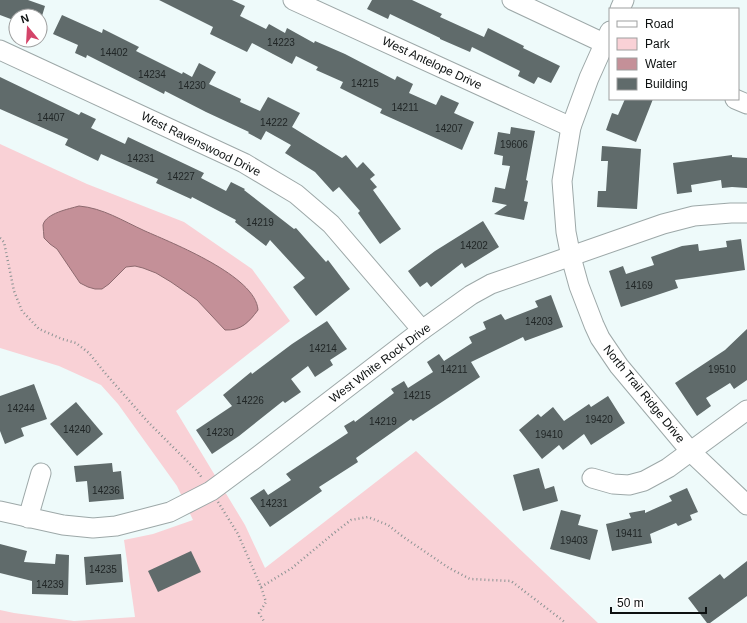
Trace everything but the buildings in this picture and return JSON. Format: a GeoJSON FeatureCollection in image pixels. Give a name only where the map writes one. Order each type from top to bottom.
{"type":"FeatureCollection","features":[{"type":"Feature","properties":{"kind":"street","name":"West Antelope Drive"},"geometry":{"type":"LineString","coordinates":[[294,0],[571,127]]}},
{"type":"Feature","properties":{"kind":"street"},"geometry":{"type":"LineString","coordinates":[[512,0],[608,40]]}},
{"type":"Feature","properties":{"kind":"street","name":"North Trail Ridge Drive"},"geometry":{"type":"LineString","coordinates":[[608,40],[589,78],[571,127],[562,181],[566,232],[571,257],[588,312],[600,338],[630,380],[690,452],[747,505]]}},
{"type":"Feature","properties":{"kind":"street","name":"West Ravenswood Drive"},"geometry":{"type":"LineString","coordinates":[[0,50],[244,163],[296,194],[331,224],[422,330]]}},
{"type":"Feature","properties":{"kind":"street"},"geometry":{"type":"LineString","coordinates":[[737,100],[747,104]]}},
{"type":"Feature","properties":{"kind":"street","name":"West White Rock Drive"},"geometry":{"type":"LineString","coordinates":[[0,511],[77,527],[93,528],[116,526],[170,512],[211,490],[253,460],[422,330],[471,295],[491,284],[663,224],[694,216],[747,213]]}},
{"type":"Feature","properties":{"kind":"street"},"geometry":{"type":"LineString","coordinates":[[592,478],[613,484],[629,484],[644,481],[668,468],[747,410]]}},
{"type":"Feature","properties":{"kind":"street"},"geometry":{"type":"LineString","coordinates":[[28,518],[41,473]]}},
{"type":"Feature","properties":{"kind":"path"},"geometry":{"type":"LineString","coordinates":[[0,238],[4,242],[14,291],[22,311],[39,329],[62,339],[76,343],[90,354],[105,374],[148,422],[197,471],[211,490],[238,534],[261,587],[266,602],[259,613],[265,623]]}},
{"type":"Feature","properties":{"kind":"path"},"geometry":{"type":"LineString","coordinates":[[261,587],[292,568],[351,520],[368,517],[388,525],[449,568],[470,578],[511,581],[566,623]]}},
{"type":"Feature","properties":{"kind":"green space"},"geometry":{"type":"Polygon","coordinates":[[[0,144],[87,184],[184,222],[252,269],[290,321],[176,411],[245,525],[265,568],[416,451],[598,623],[0,623],[0,610],[74,621],[135,617],[124,540],[153,534],[193,520],[177,486],[118,404],[101,385],[59,366],[0,348],[0,144]]]}},
{"type":"Feature","properties":{"kind":"water"},"geometry":{"type":"Polygon","coordinates":[[[79,206],[96,209],[113,216],[211,262],[243,285],[254,297],[258,310],[244,325],[236,329],[225,330],[197,300],[156,273],[135,266],[126,267],[102,289],[95,289],[80,283],[57,249],[44,238],[43,225],[48,217],[64,210],[79,206]]]}}]}
